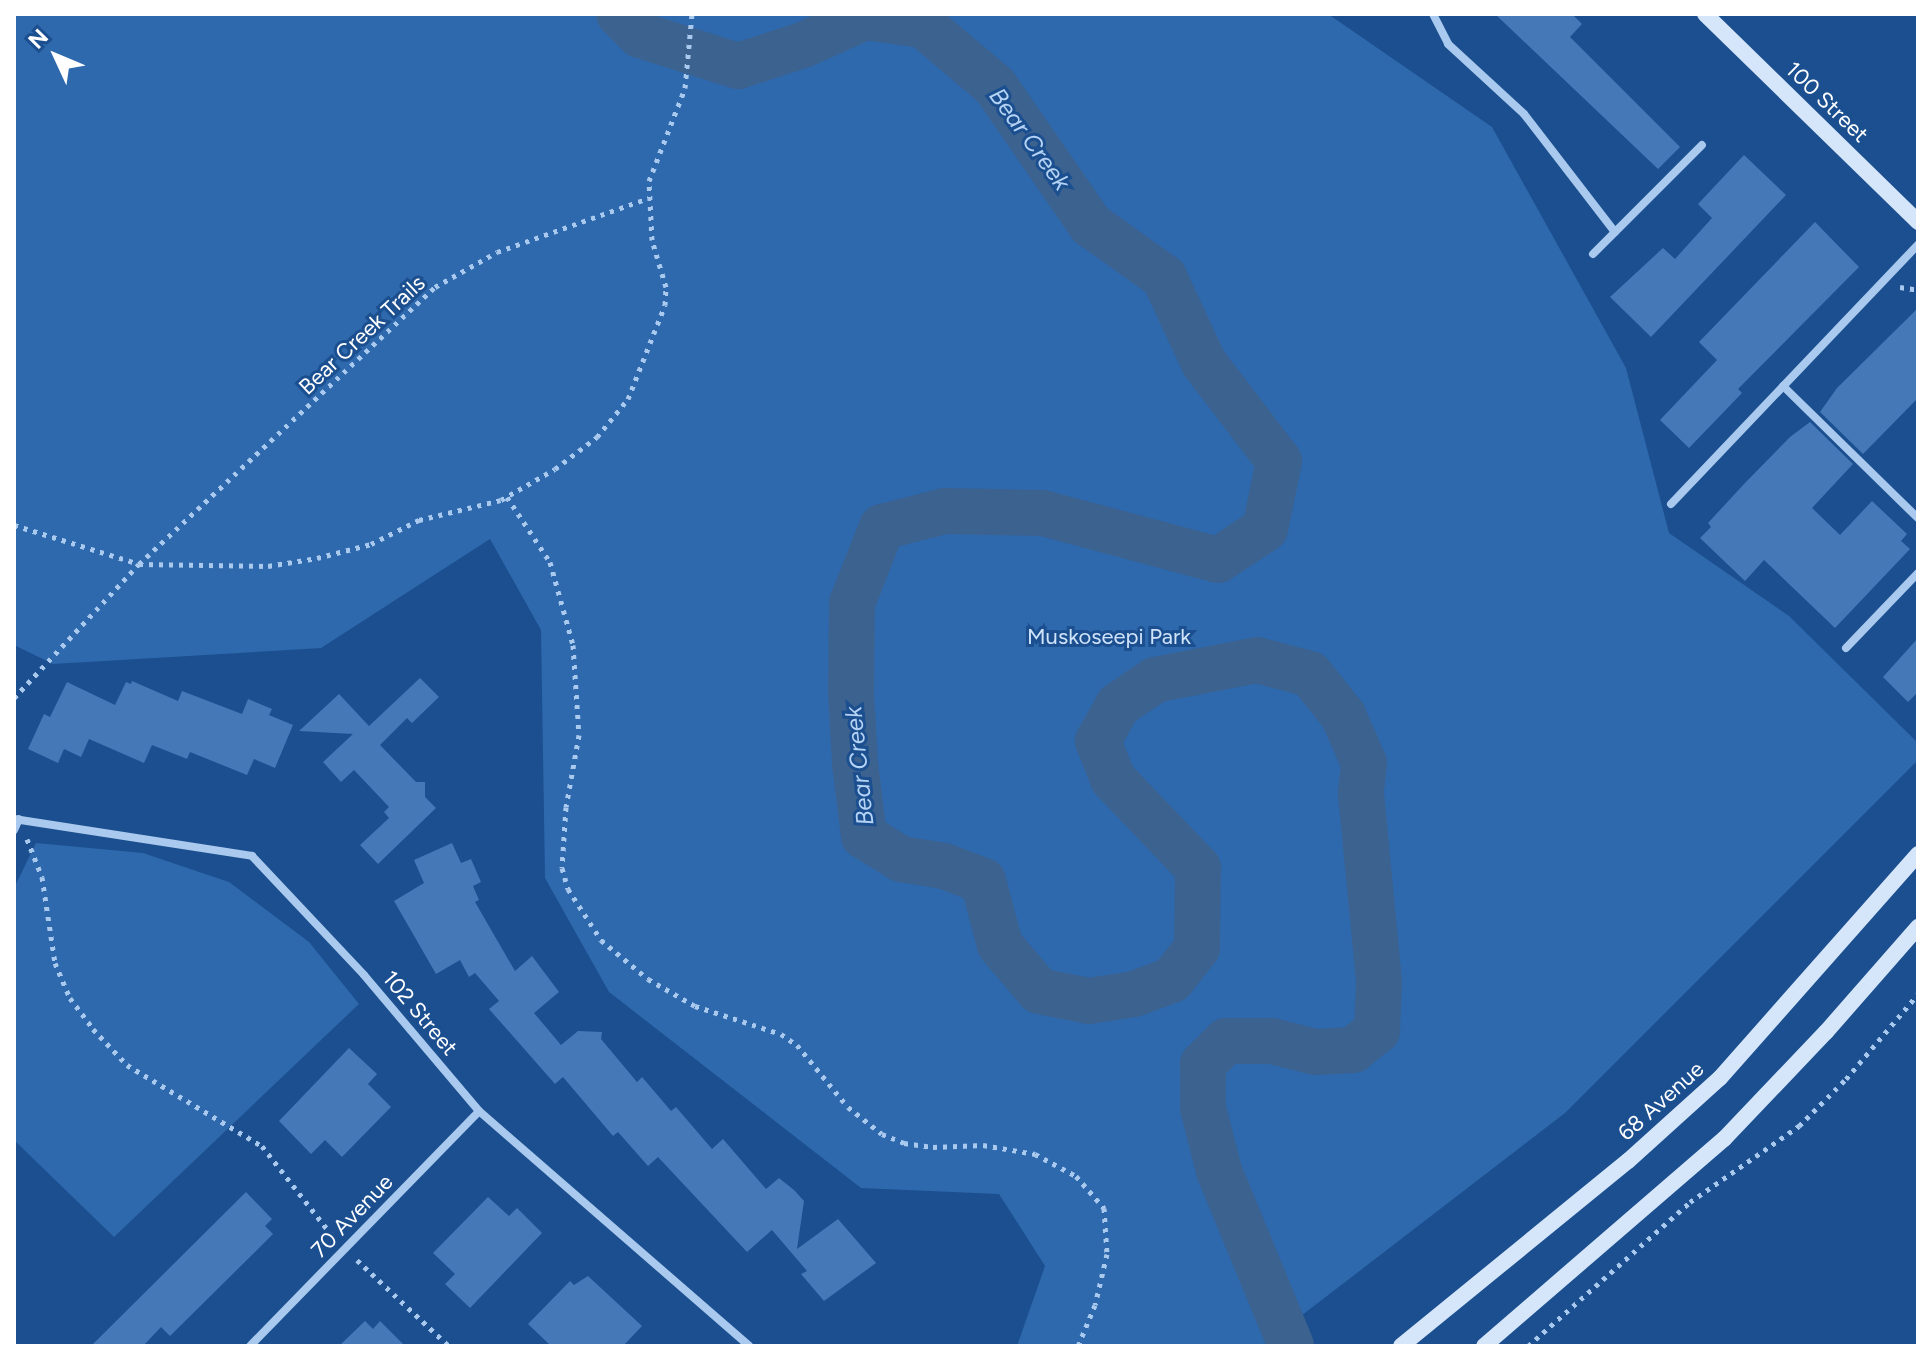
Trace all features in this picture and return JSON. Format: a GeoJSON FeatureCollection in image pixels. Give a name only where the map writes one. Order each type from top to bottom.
{"type":"FeatureCollection","features":[{"type":"Feature","properties":{"kind":"main road","name":"100 Street"},"geometry":{"type":"LineString","coordinates":[[1705,14],[1918,222]]}},
{"type":"Feature","properties":{"kind":"main road","name":"68 Avenue"},"geometry":{"type":"LineString","coordinates":[[1401,1346],[1628,1161],[1720,1078],[1918,854]]}},
{"type":"Feature","properties":{"kind":"main road"},"geometry":{"type":"LineString","coordinates":[[1484,1346],[1735,1128],[1826,1032],[1918,927]]}},
{"type":"Feature","properties":{"kind":"street"},"geometry":{"type":"LineString","coordinates":[[1433,14],[1448,44],[1524,114],[1615,232]]}},
{"type":"Feature","properties":{"kind":"street"},"geometry":{"type":"LineString","coordinates":[[1593,254],[1702,145]]}},
{"type":"Feature","properties":{"kind":"street"},"geometry":{"type":"LineString","coordinates":[[1671,504],[1918,245]]}},
{"type":"Feature","properties":{"kind":"street"},"geometry":{"type":"LineString","coordinates":[[1783,386],[1918,518]]}},
{"type":"Feature","properties":{"kind":"street"},"geometry":{"type":"LineString","coordinates":[[1846,648],[1918,573]]}},
{"type":"Feature","properties":{"kind":"street"},"geometry":{"type":"LineString","coordinates":[[14,830],[16,819]]}},
{"type":"Feature","properties":{"kind":"street","name":"102 Street"},"geometry":{"type":"LineString","coordinates":[[16,819],[252,856],[364,975],[479,1111],[749,1346]]}},
{"type":"Feature","properties":{"kind":"street","name":"70 Avenue"},"geometry":{"type":"LineString","coordinates":[[250,1346],[479,1111]]}},
{"type":"Feature","properties":{"kind":"path"},"geometry":{"type":"LineString","coordinates":[[14,525],[139,564],[268,566],[317,558],[371,544],[419,520],[507,497],[555,469],[597,437],[628,399],[665,305],[666,287],[652,240],[649,181],[685,88],[692,14]]}},
{"type":"Feature","properties":{"kind":"path","name":"Bear Creek Trails"},"geometry":{"type":"LineString","coordinates":[[14,698],[139,564],[435,287],[497,252],[649,198]]}},
{"type":"Feature","properties":{"kind":"path"},"geometry":{"type":"LineString","coordinates":[[507,497],[550,562],[573,645],[579,735],[566,807],[562,868],[568,889],[601,940],[648,979],[695,1006],[781,1034],[797,1045],[848,1107],[882,1134],[904,1143],[933,1147],[983,1145],[1035,1154],[1076,1176],[1104,1208],[1107,1254],[1095,1305],[1078,1346]]}},
{"type":"Feature","properties":{"kind":"path"},"geometry":{"type":"LineString","coordinates":[[16,819],[42,877],[55,963],[70,998],[93,1029],[127,1065],[262,1146],[330,1235]]}},
{"type":"Feature","properties":{"kind":"path"},"geometry":{"type":"LineString","coordinates":[[1528,1346],[1690,1202],[1799,1126],[1846,1079],[1918,994]]}},
{"type":"Feature","properties":{"kind":"path"},"geometry":{"type":"LineString","coordinates":[[359,1261],[449,1346]]}},
{"type":"Feature","properties":{"kind":"green space","name":"Muskoseepi Park"},"geometry":{"type":"Polygon","coordinates":[[[14,14],[1328,14],[1492,127],[1626,368],[1669,533],[1789,616],[1918,743],[1918,760],[1565,1113],[1262,1346],[1017,1346],[1045,1266],[999,1194],[861,1188],[609,992],[545,878],[541,630],[490,539],[321,648],[53,664],[14,645],[14,14]]]}},
{"type":"Feature","properties":{"kind":"green space"},"geometry":{"type":"Polygon","coordinates":[[[36,843],[143,853],[229,882],[309,942],[359,1004],[114,1237],[14,1140],[14,888],[36,843]]]}},
{"type":"Feature","properties":{"kind":"building"},"geometry":{"type":"Polygon","coordinates":[[[1495,14],[1572,14],[1582,24],[1570,37],[1680,147],[1658,169],[1495,14]]]}},
{"type":"Feature","properties":{"kind":"building"},"geometry":{"type":"Polygon","coordinates":[[[1744,155],[1786,195],[1651,337],[1610,297],[1663,248],[1675,259],[1712,218],[1698,204],[1744,155]]]}},
{"type":"Feature","properties":{"kind":"building"},"geometry":{"type":"Polygon","coordinates":[[[1815,222],[1859,267],[1738,389],[1742,393],[1689,448],[1660,420],[1717,360],[1699,342],[1815,222]]]}},
{"type":"Feature","properties":{"kind":"building"},"geometry":{"type":"Polygon","coordinates":[[[1918,308],[1918,398],[1863,454],[1820,412],[1837,388],[1918,308]]]}},
{"type":"Feature","properties":{"kind":"building"},"geometry":{"type":"Polygon","coordinates":[[[1810,422],[1853,464],[1812,508],[1840,535],[1872,501],[1907,534],[1901,541],[1910,549],[1835,628],[1764,560],[1745,581],[1700,538],[1711,527],[1708,523],[1744,484],[1790,437],[1810,422]]]}},
{"type":"Feature","properties":{"kind":"building"},"geometry":{"type":"Polygon","coordinates":[[[1918,638],[1918,692],[1908,702],[1883,677],[1918,638]]]}},
{"type":"Feature","properties":{"kind":"building"},"geometry":{"type":"Polygon","coordinates":[[[420,678],[439,697],[412,723],[407,718],[380,745],[416,782],[425,782],[425,797],[436,808],[378,864],[360,845],[389,818],[384,812],[389,807],[354,770],[341,782],[323,762],[353,734],[299,731],[339,694],[369,726],[420,678]]]}},
{"type":"Feature","properties":{"kind":"building"},"geometry":{"type":"Polygon","coordinates":[[[132,681],[178,701],[182,691],[242,714],[248,699],[272,709],[269,715],[293,725],[275,768],[254,759],[247,775],[190,752],[187,759],[152,745],[144,763],[89,739],[81,757],[64,749],[58,763],[28,749],[44,714],[50,717],[67,682],[115,705],[126,682],[131,684],[132,681]]]}},
{"type":"Feature","properties":{"kind":"building"},"geometry":{"type":"Polygon","coordinates":[[[452,843],[461,863],[471,859],[481,882],[473,886],[479,900],[475,902],[515,971],[532,956],[559,992],[534,1013],[561,1045],[578,1031],[602,1032],[601,1039],[637,1082],[642,1077],[671,1111],[676,1107],[712,1149],[723,1139],[766,1189],[779,1178],[804,1201],[797,1249],[838,1219],[876,1263],[824,1301],[801,1274],[807,1271],[772,1230],[747,1252],[658,1157],[648,1166],[618,1132],[613,1136],[563,1077],[555,1084],[489,1009],[499,1001],[475,973],[469,977],[460,960],[436,974],[394,901],[424,883],[414,860],[452,843]]]}},
{"type":"Feature","properties":{"kind":"building"},"geometry":{"type":"Polygon","coordinates":[[[349,1048],[377,1074],[368,1084],[391,1107],[342,1157],[325,1140],[311,1154],[279,1121],[349,1048]]]}},
{"type":"Feature","properties":{"kind":"building"},"geometry":{"type":"Polygon","coordinates":[[[246,1192],[272,1219],[265,1226],[273,1234],[255,1252],[170,1336],[161,1327],[143,1346],[91,1346],[246,1192]]]}},
{"type":"Feature","properties":{"kind":"building"},"geometry":{"type":"Polygon","coordinates":[[[488,1197],[509,1216],[517,1208],[542,1233],[470,1308],[445,1284],[455,1274],[433,1253],[488,1197]]]}},
{"type":"Feature","properties":{"kind":"building"},"geometry":{"type":"Polygon","coordinates":[[[588,1276],[642,1326],[623,1346],[551,1346],[528,1324],[570,1281],[574,1285],[588,1276]]]}},
{"type":"Feature","properties":{"kind":"building"},"geometry":{"type":"Polygon","coordinates":[[[365,1321],[373,1329],[380,1321],[405,1346],[339,1346],[365,1321]]]}},
{"type":"Feature","properties":{"kind":"waterway","name":"Bear Creek"},"geometry":{"type":"LineString","coordinates":[[619,14],[640,35],[738,66],[803,45],[865,17],[923,25],[995,86],[1091,225],[1164,277],[1204,363],[1279,461],[1265,529],[1218,560],[1043,513],[945,511],[882,527],[852,603],[851,693],[864,836],[901,859],[944,866],[983,881],[1000,945],[1039,991],[1089,1001],[1134,994],[1172,980],[1197,948],[1198,868],[1113,779],[1098,741],[1118,705],[1155,680],[1257,660],[1310,674],[1343,715],[1364,763],[1361,794],[1379,982],[1377,1031],[1353,1050],[1315,1052],[1272,1041],[1226,1041],[1203,1064],[1203,1108],[1219,1171],[1291,1346]]}}]}
